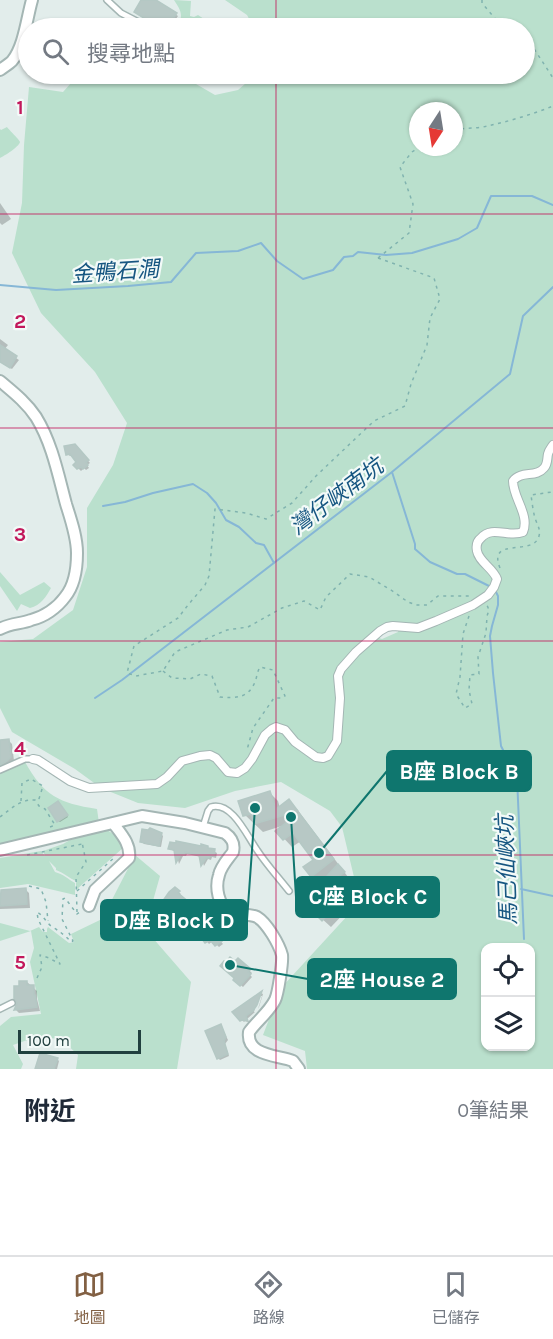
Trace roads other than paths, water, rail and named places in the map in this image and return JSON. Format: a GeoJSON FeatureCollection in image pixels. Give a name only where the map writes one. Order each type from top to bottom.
{"type":"FeatureCollection","features":[{"type":"Feature","properties":{"kind":"street"},"geometry":{"type":"LineString","coordinates":[[27,18],[32,0]]}},
{"type":"Feature","properties":{"kind":"street"},"geometry":{"type":"LineString","coordinates":[[0,70],[11,62],[18,50]]}},
{"type":"Feature","properties":{"kind":"street"},"geometry":{"type":"LineString","coordinates":[[0,381],[30,409],[48,440],[74,533],[77,555],[75,577],[67,595],[61,602],[42,616],[0,629]]}},
{"type":"Feature","properties":{"kind":"street"},"geometry":{"type":"LineString","coordinates":[[33,759],[70,781],[89,788],[153,786],[164,780],[182,761],[200,756],[210,755],[216,758],[228,772],[235,774],[252,759],[265,735],[276,727],[284,729],[295,742],[316,757],[323,758],[331,752],[337,741],[340,698],[338,676],[341,669],[356,652],[387,627],[418,628],[469,607],[485,597],[494,587],[497,579],[478,554],[478,542],[489,532],[514,534],[523,532],[524,517],[515,496],[513,481],[520,475],[543,469],[553,445]]}},
{"type":"Feature","properties":{"kind":"street"},"geometry":{"type":"LineString","coordinates":[[0,850],[56,831],[113,823],[142,816],[225,833],[234,843],[233,852],[218,876],[217,885],[222,904],[230,912],[259,918],[265,924],[281,953],[282,961],[276,999],[249,1032],[250,1044],[260,1052],[293,1061],[300,1069]]}},
{"type":"Feature","properties":{"kind":"street"},"geometry":{"type":"LineString","coordinates":[[89,906],[95,890],[129,858],[130,851],[127,843],[113,823]]}},
{"type":"Feature","properties":{"kind":"lane"},"geometry":{"type":"LineString","coordinates":[[107,0],[121,13],[131,18]]}},
{"type":"Feature","properties":{"kind":"lane"},"geometry":{"type":"LineString","coordinates":[[0,770],[25,759],[33,759]]}},
{"type":"Feature","properties":{"kind":"lane"},"geometry":{"type":"LineString","coordinates":[[203,828],[211,807],[219,806],[231,814],[241,824],[256,849],[289,891]]}},
{"type":"Feature","properties":{"kind":"lane"},"geometry":{"type":"LineString","coordinates":[[0,1009],[12,1003]]}},
{"type":"Feature","properties":{"kind":"waterway","name":"金鴨石澗"},"geometry":{"type":"LineString","coordinates":[[0,285],[56,290],[171,282],[196,253],[238,251],[261,243],[277,261],[303,279],[333,270],[344,257],[353,256],[358,252],[386,255],[412,253],[458,239],[477,228],[491,196],[532,196],[553,205]]}},
{"type":"Feature","properties":{"kind":"waterway","name":"灣仔峽南坑"},"geometry":{"type":"LineString","coordinates":[[95,698],[122,680],[392,472],[510,374],[523,316],[553,287]]}},
{"type":"Feature","properties":{"kind":"waterway","name":"馬己仙峽坑"},"geometry":{"type":"LineString","coordinates":[[392,472],[415,549],[430,562],[457,574],[465,574],[491,587]]}},
{"type":"Feature","properties":{"kind":"waterway"},"geometry":{"type":"LineString","coordinates":[[103,506],[193,484],[207,493],[226,520],[239,527],[256,543],[264,545],[274,563]]}},
{"type":"Feature","properties":{"kind":"waterway","name":"馬己仙峽坑"},"geometry":{"type":"LineString","coordinates":[[495,590],[498,605],[490,636],[493,673],[501,746],[517,777],[524,939]]}},
{"type":"Feature","properties":{"kind":"waterway"},"geometry":{"type":"LineString","coordinates":[[521,889],[553,896]]}},
{"type":"Feature","properties":{"kind":"place","name":"D座 Block D"},"geometry":{"type":"Point","coordinates":[255,808]}},
{"type":"Feature","properties":{"kind":"place","name":"C座 Block C"},"geometry":{"type":"Point","coordinates":[291,817]}},
{"type":"Feature","properties":{"kind":"place","name":"B座 Block B"},"geometry":{"type":"Point","coordinates":[319,853]}},
{"type":"Feature","properties":{"kind":"place","name":"2座 House 2"},"geometry":{"type":"Point","coordinates":[230,965]}}]}
